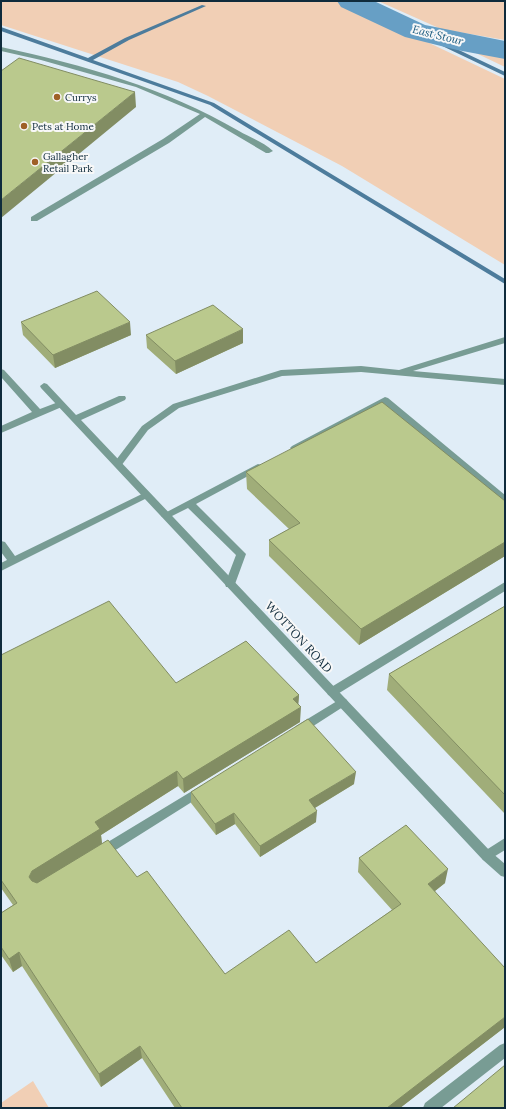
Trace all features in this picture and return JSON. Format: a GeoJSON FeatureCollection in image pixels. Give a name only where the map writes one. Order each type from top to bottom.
{"type":"FeatureCollection","features":[{"type":"Feature","properties":{"kind":"street"},"geometry":{"type":"LineString","coordinates":[[1,49],[42,58],[138,86],[205,114],[269,151]]}},
{"type":"Feature","properties":{"kind":"street"},"geometry":{"type":"LineString","coordinates":[[34,219],[166,142],[205,114]]}},
{"type":"Feature","properties":{"kind":"street"},"geometry":{"type":"LineString","coordinates":[[397,372],[505,340]]}},
{"type":"Feature","properties":{"kind":"street"},"geometry":{"type":"LineString","coordinates":[[118,464],[145,428],[176,406],[281,373],[361,369],[505,382]]}},
{"type":"Feature","properties":{"kind":"street"},"geometry":{"type":"LineString","coordinates":[[1,372],[38,413]]}},
{"type":"Feature","properties":{"kind":"street","name":"WOTTON ROAD"},"geometry":{"type":"LineString","coordinates":[[44,386],[487,856],[505,872]]}},
{"type":"Feature","properties":{"kind":"street"},"geometry":{"type":"LineString","coordinates":[[75,419],[122,398]]}},
{"type":"Feature","properties":{"kind":"street"},"geometry":{"type":"LineString","coordinates":[[287,452],[385,400],[505,500]]}},
{"type":"Feature","properties":{"kind":"street"},"geometry":{"type":"LineString","coordinates":[[1,430],[61,404]]}},
{"type":"Feature","properties":{"kind":"street"},"geometry":{"type":"LineString","coordinates":[[166,516],[266,463]]}},
{"type":"Feature","properties":{"kind":"street"},"geometry":{"type":"LineString","coordinates":[[1,567],[146,495]]}},
{"type":"Feature","properties":{"kind":"street"},"geometry":{"type":"LineString","coordinates":[[190,503],[240,554],[230,584]]}},
{"type":"Feature","properties":{"kind":"street"},"geometry":{"type":"LineString","coordinates":[[1,545],[13,561]]}},
{"type":"Feature","properties":{"kind":"street"},"geometry":{"type":"LineString","coordinates":[[332,692],[505,586]]}},
{"type":"Feature","properties":{"kind":"street"},"geometry":{"type":"LineString","coordinates":[[288,736],[342,702]]}},
{"type":"Feature","properties":{"kind":"street"},"geometry":{"type":"LineString","coordinates":[[94,857],[215,782]]}},
{"type":"Feature","properties":{"kind":"street"},"geometry":{"type":"LineString","coordinates":[[487,856],[505,843]]}},
{"type":"Feature","properties":{"kind":"street"},"geometry":{"type":"LineString","coordinates":[[430,1108],[505,1050]]}},
{"type":"Feature","properties":{"kind":"shaded area"},"geometry":{"type":"Polygon","coordinates":[[[1,1],[341,1],[505,79],[505,265],[342,166],[208,96],[178,82],[1,25],[1,1]]]}},
{"type":"Feature","properties":{"kind":"shaded area"},"geometry":{"type":"Polygon","coordinates":[[[378,1],[505,1],[505,40],[441,29],[378,1]]]}},
{"type":"Feature","properties":{"kind":"shaded area"},"geometry":{"type":"Polygon","coordinates":[[[459,45],[505,52],[505,67],[459,45]]]}},
{"type":"Feature","properties":{"kind":"shaded area"},"geometry":{"type":"Polygon","coordinates":[[[33,1081],[49,1108],[1,1108],[1,1103],[33,1081]]]}},
{"type":"Feature","properties":{"kind":"building","name":"Gallagher Retail Park"},"geometry":{"type":"Polygon","coordinates":[[[19,58],[135,92],[1,200],[1,71],[19,58]]]}},
{"type":"Feature","properties":{"kind":"building"},"geometry":{"type":"Polygon","coordinates":[[[97,291],[130,322],[53,355],[21,322],[97,291]]]}},
{"type":"Feature","properties":{"kind":"building"},"geometry":{"type":"Polygon","coordinates":[[[213,305],[243,329],[175,361],[146,335],[213,305]]]}},
{"type":"Feature","properties":{"kind":"building"},"geometry":{"type":"Polygon","coordinates":[[[382,402],[505,501],[505,542],[361,629],[269,540],[300,523],[246,472],[382,402]]]}},
{"type":"Feature","properties":{"kind":"building"},"geometry":{"type":"Polygon","coordinates":[[[109,601],[176,683],[246,641],[299,695],[293,699],[301,707],[183,779],[177,771],[95,822],[100,829],[32,871],[29,877],[32,881],[37,883],[108,840],[137,877],[147,871],[225,974],[289,930],[316,963],[401,904],[359,858],[406,825],[448,869],[428,884],[505,968],[505,1017],[387,1108],[182,1108],[140,1046],[99,1074],[19,952],[9,959],[1,947],[1,913],[17,903],[1,880],[1,655],[109,601]]]}},
{"type":"Feature","properties":{"kind":"building"},"geometry":{"type":"Polygon","coordinates":[[[505,606],[505,795],[389,674],[505,606]]]}},
{"type":"Feature","properties":{"kind":"building"},"geometry":{"type":"Polygon","coordinates":[[[308,719],[356,772],[309,800],[317,811],[260,846],[234,813],[215,824],[191,792],[308,719]]]}},
{"type":"Feature","properties":{"kind":"building"},"geometry":{"type":"Polygon","coordinates":[[[505,1065],[505,1108],[453,1108],[505,1065]]]}},
{"type":"Feature","properties":{"kind":"waterway","name":"East Stour"},"geometry":{"type":"LineString","coordinates":[[351,1],[415,31],[505,50]]}},
{"type":"Feature","properties":{"kind":"waterway"},"geometry":{"type":"LineString","coordinates":[[89,60],[127,39],[204,6]]}},
{"type":"Feature","properties":{"kind":"waterway"},"geometry":{"type":"LineString","coordinates":[[1,29],[212,104],[505,282]]}},
{"type":"Feature","properties":{"kind":"waterway"},"geometry":{"type":"LineString","coordinates":[[415,31],[505,74]]}},
{"type":"Feature","properties":{"kind":"place","name":"Currys"},"geometry":{"type":"Point","coordinates":[57,97]}},
{"type":"Feature","properties":{"kind":"place","name":"Pets at Home"},"geometry":{"type":"Point","coordinates":[24,126]}},
{"type":"Feature","properties":{"kind":"place","name":"Gallagher Retail Park"},"geometry":{"type":"Point","coordinates":[35,162]}}]}
